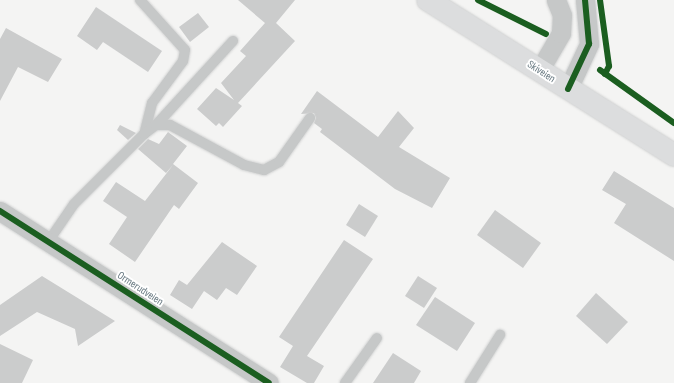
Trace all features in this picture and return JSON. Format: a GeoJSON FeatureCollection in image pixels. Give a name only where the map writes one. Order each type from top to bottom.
{"type":"FeatureCollection","features":[{"type":"Feature","properties":{"kind":"main road","name":"Skiveien"},"geometry":{"type":"LineString","coordinates":[[428,0],[674,155]]}},
{"type":"Feature","properties":{"kind":"street"},"geometry":{"type":"LineString","coordinates":[[539,71],[561,34],[562,15],[556,0]]}},
{"type":"Feature","properties":{"kind":"street"},"geometry":{"type":"LineString","coordinates":[[568,89],[589,44],[585,0]]}},
{"type":"Feature","properties":{"kind":"street","name":"Ormerudveien"},"geometry":{"type":"LineString","coordinates":[[0,211],[269,383]]}},
{"type":"Feature","properties":{"kind":"lane"},"geometry":{"type":"LineString","coordinates":[[140,0],[185,50],[183,61],[152,103],[144,134]]}},
{"type":"Feature","properties":{"kind":"lane"},"geometry":{"type":"LineString","coordinates":[[48,242],[74,204],[144,134],[156,125],[233,41]]}},
{"type":"Feature","properties":{"kind":"lane"},"geometry":{"type":"LineString","coordinates":[[156,125],[170,125],[244,165],[264,170],[279,162],[310,118]]}},
{"type":"Feature","properties":{"kind":"lane"},"geometry":{"type":"LineString","coordinates":[[470,383],[500,335]]}},
{"type":"Feature","properties":{"kind":"lane"},"geometry":{"type":"LineString","coordinates":[[345,383],[377,338]]}},
{"type":"Feature","properties":{"kind":"building"},"geometry":{"type":"Polygon","coordinates":[[[238,0],[295,0],[276,23],[295,41],[238,103],[242,106],[223,127],[219,123],[216,126],[197,109],[216,88],[234,100],[221,83],[246,56],[240,51],[265,23],[238,0]]]}},
{"type":"Feature","properties":{"kind":"building"},"geometry":{"type":"Polygon","coordinates":[[[96,7],[162,51],[148,72],[103,42],[97,50],[77,36],[96,7]]]}},
{"type":"Feature","properties":{"kind":"building"},"geometry":{"type":"Polygon","coordinates":[[[198,13],[209,27],[190,42],[179,27],[198,13]]]}},
{"type":"Feature","properties":{"kind":"building"},"geometry":{"type":"Polygon","coordinates":[[[6,28],[62,59],[48,82],[18,67],[0,101],[0,39],[6,28]]]}},
{"type":"Feature","properties":{"kind":"building"},"geometry":{"type":"Polygon","coordinates":[[[317,91],[378,137],[398,111],[414,128],[399,147],[450,178],[432,208],[395,189],[320,132],[322,129],[314,123],[316,118],[314,113],[301,114],[317,91]]]}},
{"type":"Feature","properties":{"kind":"building"},"geometry":{"type":"Polygon","coordinates":[[[120,125],[136,133],[128,140],[117,130],[120,125]]]}},
{"type":"Feature","properties":{"kind":"building"},"geometry":{"type":"Polygon","coordinates":[[[168,132],[187,146],[173,164],[198,183],[179,209],[174,205],[135,262],[109,244],[127,217],[103,201],[116,182],[145,201],[173,165],[166,173],[138,149],[148,139],[159,144],[168,132]]]}},
{"type":"Feature","properties":{"kind":"building"},"geometry":{"type":"Polygon","coordinates":[[[614,171],[674,208],[674,261],[614,223],[626,204],[602,190],[614,171]]]}},
{"type":"Feature","properties":{"kind":"building"},"geometry":{"type":"Polygon","coordinates":[[[359,204],[378,216],[365,237],[346,225],[359,204]]]}},
{"type":"Feature","properties":{"kind":"building"},"geometry":{"type":"Polygon","coordinates":[[[495,210],[541,243],[523,268],[477,235],[495,210]]]}},
{"type":"Feature","properties":{"kind":"building"},"geometry":{"type":"Polygon","coordinates":[[[344,240],[373,259],[307,356],[324,366],[314,383],[307,383],[280,367],[293,346],[279,337],[344,240]]]}},
{"type":"Feature","properties":{"kind":"building"},"geometry":{"type":"Polygon","coordinates":[[[222,242],[257,266],[237,295],[226,288],[217,300],[204,291],[192,309],[170,295],[179,280],[187,285],[222,242]]]}},
{"type":"Feature","properties":{"kind":"building"},"geometry":{"type":"Polygon","coordinates":[[[42,276],[115,321],[78,346],[75,329],[37,312],[0,336],[0,305],[42,276]]]}},
{"type":"Feature","properties":{"kind":"building"},"geometry":{"type":"Polygon","coordinates":[[[418,276],[437,288],[424,308],[405,296],[418,276]]]}},
{"type":"Feature","properties":{"kind":"building"},"geometry":{"type":"Polygon","coordinates":[[[596,293],[628,322],[607,344],[576,316],[596,293]]]}},
{"type":"Feature","properties":{"kind":"building"},"geometry":{"type":"Polygon","coordinates":[[[435,297],[475,323],[457,351],[416,325],[435,297]]]}},
{"type":"Feature","properties":{"kind":"building"},"geometry":{"type":"Polygon","coordinates":[[[0,344],[33,360],[22,383],[0,383],[0,344]]]}},
{"type":"Feature","properties":{"kind":"building"},"geometry":{"type":"Polygon","coordinates":[[[393,353],[421,371],[414,383],[373,383],[393,353]]]}},
{"type":"Feature","properties":{"kind":"cycle path"},"geometry":{"type":"LineString","coordinates":[[478,0],[546,34]]}},
{"type":"Feature","properties":{"kind":"cycle path"},"geometry":{"type":"LineString","coordinates":[[568,89],[589,44],[585,0]]}},
{"type":"Feature","properties":{"kind":"cycle path"},"geometry":{"type":"LineString","coordinates":[[600,0],[609,66],[605,74]]}},
{"type":"Feature","properties":{"kind":"cycle path"},"geometry":{"type":"LineString","coordinates":[[600,70],[674,123]]}},
{"type":"Feature","properties":{"kind":"cycle path"},"geometry":{"type":"LineString","coordinates":[[0,211],[269,383]]}}]}
